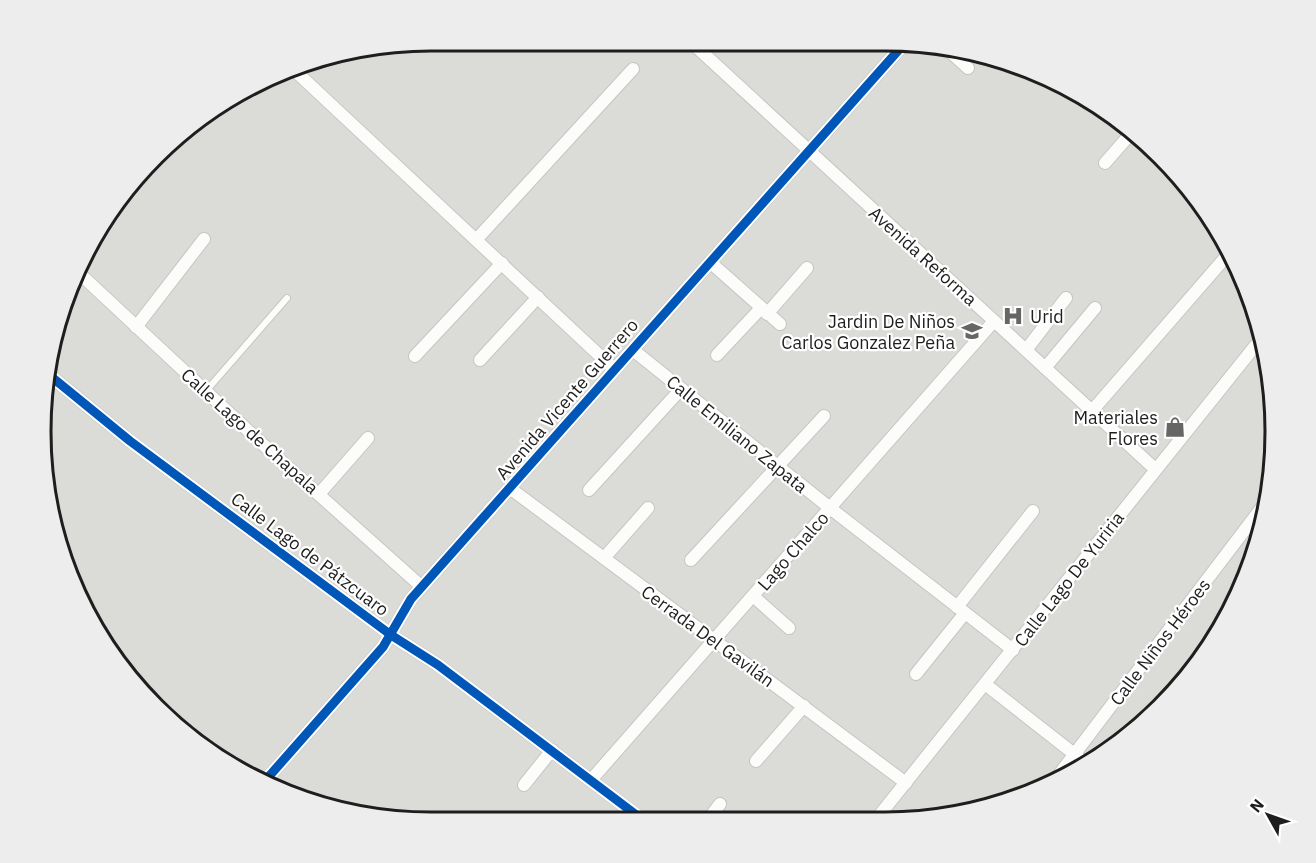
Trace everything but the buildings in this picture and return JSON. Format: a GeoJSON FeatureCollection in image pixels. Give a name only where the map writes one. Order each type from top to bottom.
{"type":"FeatureCollection","features":[{"type":"Feature","properties":{"kind":"street","name":"Avenida Reforma"},"geometry":{"type":"LineString","coordinates":[[704,51],[809,151],[1155,469]]}},
{"type":"Feature","properties":{"kind":"street","name":"Avenida Vicente Guerrero"},"geometry":{"type":"LineString","coordinates":[[270,776],[361,674],[391,635],[403,610],[422,587],[897,52]]}},
{"type":"Feature","properties":{"kind":"street"},"geometry":{"type":"LineString","coordinates":[[957,58],[968,68]]}},
{"type":"Feature","properties":{"kind":"street"},"geometry":{"type":"LineString","coordinates":[[476,240],[633,69]]}},
{"type":"Feature","properties":{"kind":"street"},"geometry":{"type":"LineString","coordinates":[[299,75],[614,369]]}},
{"type":"Feature","properties":{"kind":"street"},"geometry":{"type":"LineString","coordinates":[[1105,163],[1127,138]]}},
{"type":"Feature","properties":{"kind":"street"},"geometry":{"type":"LineString","coordinates":[[136,327],[204,238]]}},
{"type":"Feature","properties":{"kind":"street"},"geometry":{"type":"LineString","coordinates":[[1092,412],[1224,259]]}},
{"type":"Feature","properties":{"kind":"street"},"geometry":{"type":"LineString","coordinates":[[710,262],[780,324]]}},
{"type":"Feature","properties":{"kind":"street"},"geometry":{"type":"LineString","coordinates":[[415,356],[502,263]]}},
{"type":"Feature","properties":{"kind":"street"},"geometry":{"type":"LineString","coordinates":[[717,355],[807,268]]}},
{"type":"Feature","properties":{"kind":"street","name":"Calle Lago de Chapala"},"geometry":{"type":"LineString","coordinates":[[84,277],[422,587]]}},
{"type":"Feature","properties":{"kind":"street"},"geometry":{"type":"LineString","coordinates":[[480,360],[538,297]]}},
{"type":"Feature","properties":{"kind":"street"},"geometry":{"type":"LineString","coordinates":[[1026,350],[1066,298]]}},
{"type":"Feature","properties":{"kind":"street"},"geometry":{"type":"LineString","coordinates":[[1045,368],[1095,308]]}},
{"type":"Feature","properties":{"kind":"street","name":"Lago Chalco"},"geometry":{"type":"LineString","coordinates":[[591,780],[994,321]]}},
{"type":"Feature","properties":{"kind":"street","name":"Calle Lago De Yuriria"},"geometry":{"type":"LineString","coordinates":[[882,812],[1255,346]]}},
{"type":"Feature","properties":{"kind":"street","name":"Calle Emiliano Zapata"},"geometry":{"type":"LineString","coordinates":[[633,350],[830,508],[1013,650]]}},
{"type":"Feature","properties":{"kind":"street","name":"Calle Lago de Pátzcuaro"},"geometry":{"type":"LineString","coordinates":[[54,379],[130,441],[391,635],[438,665],[630,812]]}},
{"type":"Feature","properties":{"kind":"street"},"geometry":{"type":"LineString","coordinates":[[589,490],[681,389]]}},
{"type":"Feature","properties":{"kind":"street"},"geometry":{"type":"LineString","coordinates":[[691,560],[824,416]]}},
{"type":"Feature","properties":{"kind":"street"},"geometry":{"type":"LineString","coordinates":[[319,494],[369,438]]}},
{"type":"Feature","properties":{"kind":"street","name":"Cerrada Del Gavilán"},"geometry":{"type":"LineString","coordinates":[[510,489],[906,783]]}},
{"type":"Feature","properties":{"kind":"street"},"geometry":{"type":"LineString","coordinates":[[604,558],[648,508]]}},
{"type":"Feature","properties":{"kind":"street"},"geometry":{"type":"LineString","coordinates":[[916,674],[1032,511]]}},
{"type":"Feature","properties":{"kind":"street","name":"Calle Niños Héroes"},"geometry":{"type":"LineString","coordinates":[[1066,766],[1256,516]]}},
{"type":"Feature","properties":{"kind":"street"},"geometry":{"type":"LineString","coordinates":[[753,596],[789,628]]}},
{"type":"Feature","properties":{"kind":"street"},"geometry":{"type":"LineString","coordinates":[[985,684],[1080,758]]}},
{"type":"Feature","properties":{"kind":"street"},"geometry":{"type":"LineString","coordinates":[[756,761],[804,706]]}},
{"type":"Feature","properties":{"kind":"street"},"geometry":{"type":"LineString","coordinates":[[525,785],[552,750]]}},
{"type":"Feature","properties":{"kind":"street"},"geometry":{"type":"LineString","coordinates":[[713,812],[720,804]]}},
{"type":"Feature","properties":{"kind":"lane"},"geometry":{"type":"LineString","coordinates":[[206,391],[287,298]]}},
{"type":"Feature","properties":{"kind":"shaded area"},"geometry":{"type":"Polygon","coordinates":[[[885,51],[934,54],[1007,71],[1053,90],[1096,115],[1135,145],[1154,162],[1186,200],[1201,220],[1226,263],[1252,333],[1258,357],[1264,407],[1262,481],[1245,554],[1214,622],[1171,682],[1154,701],[1116,733],[1096,748],[1053,773],[1007,792],[959,805],[885,812],[432,812],[382,809],[309,792],[263,773],[220,748],[181,718],[145,682],[115,643],[90,600],[64,530],[54,481],[51,432],[58,357],[71,309],[90,263],[115,220],[162,162],[200,130],[220,115],[263,90],[309,71],[357,58],[407,52],[885,51]]]}},
{"type":"Feature","properties":{"kind":"cycle path"},"geometry":{"type":"LineString","coordinates":[[269,776],[383,647],[411,599],[897,52]]}},
{"type":"Feature","properties":{"kind":"cycle path"},"geometry":{"type":"LineString","coordinates":[[54,379],[130,441],[391,635],[438,665],[632,812]]}},
{"type":"Feature","properties":{"kind":"place","name":"Urid"},"geometry":{"type":"Point","coordinates":[1013,316]}},
{"type":"Feature","properties":{"kind":"place","name":"Jardin De Niños Carlos Gonzalez Peña"},"geometry":{"type":"Point","coordinates":[972,331]}},
{"type":"Feature","properties":{"kind":"place","name":"Materiales Flores"},"geometry":{"type":"Point","coordinates":[1175,427]}}]}
